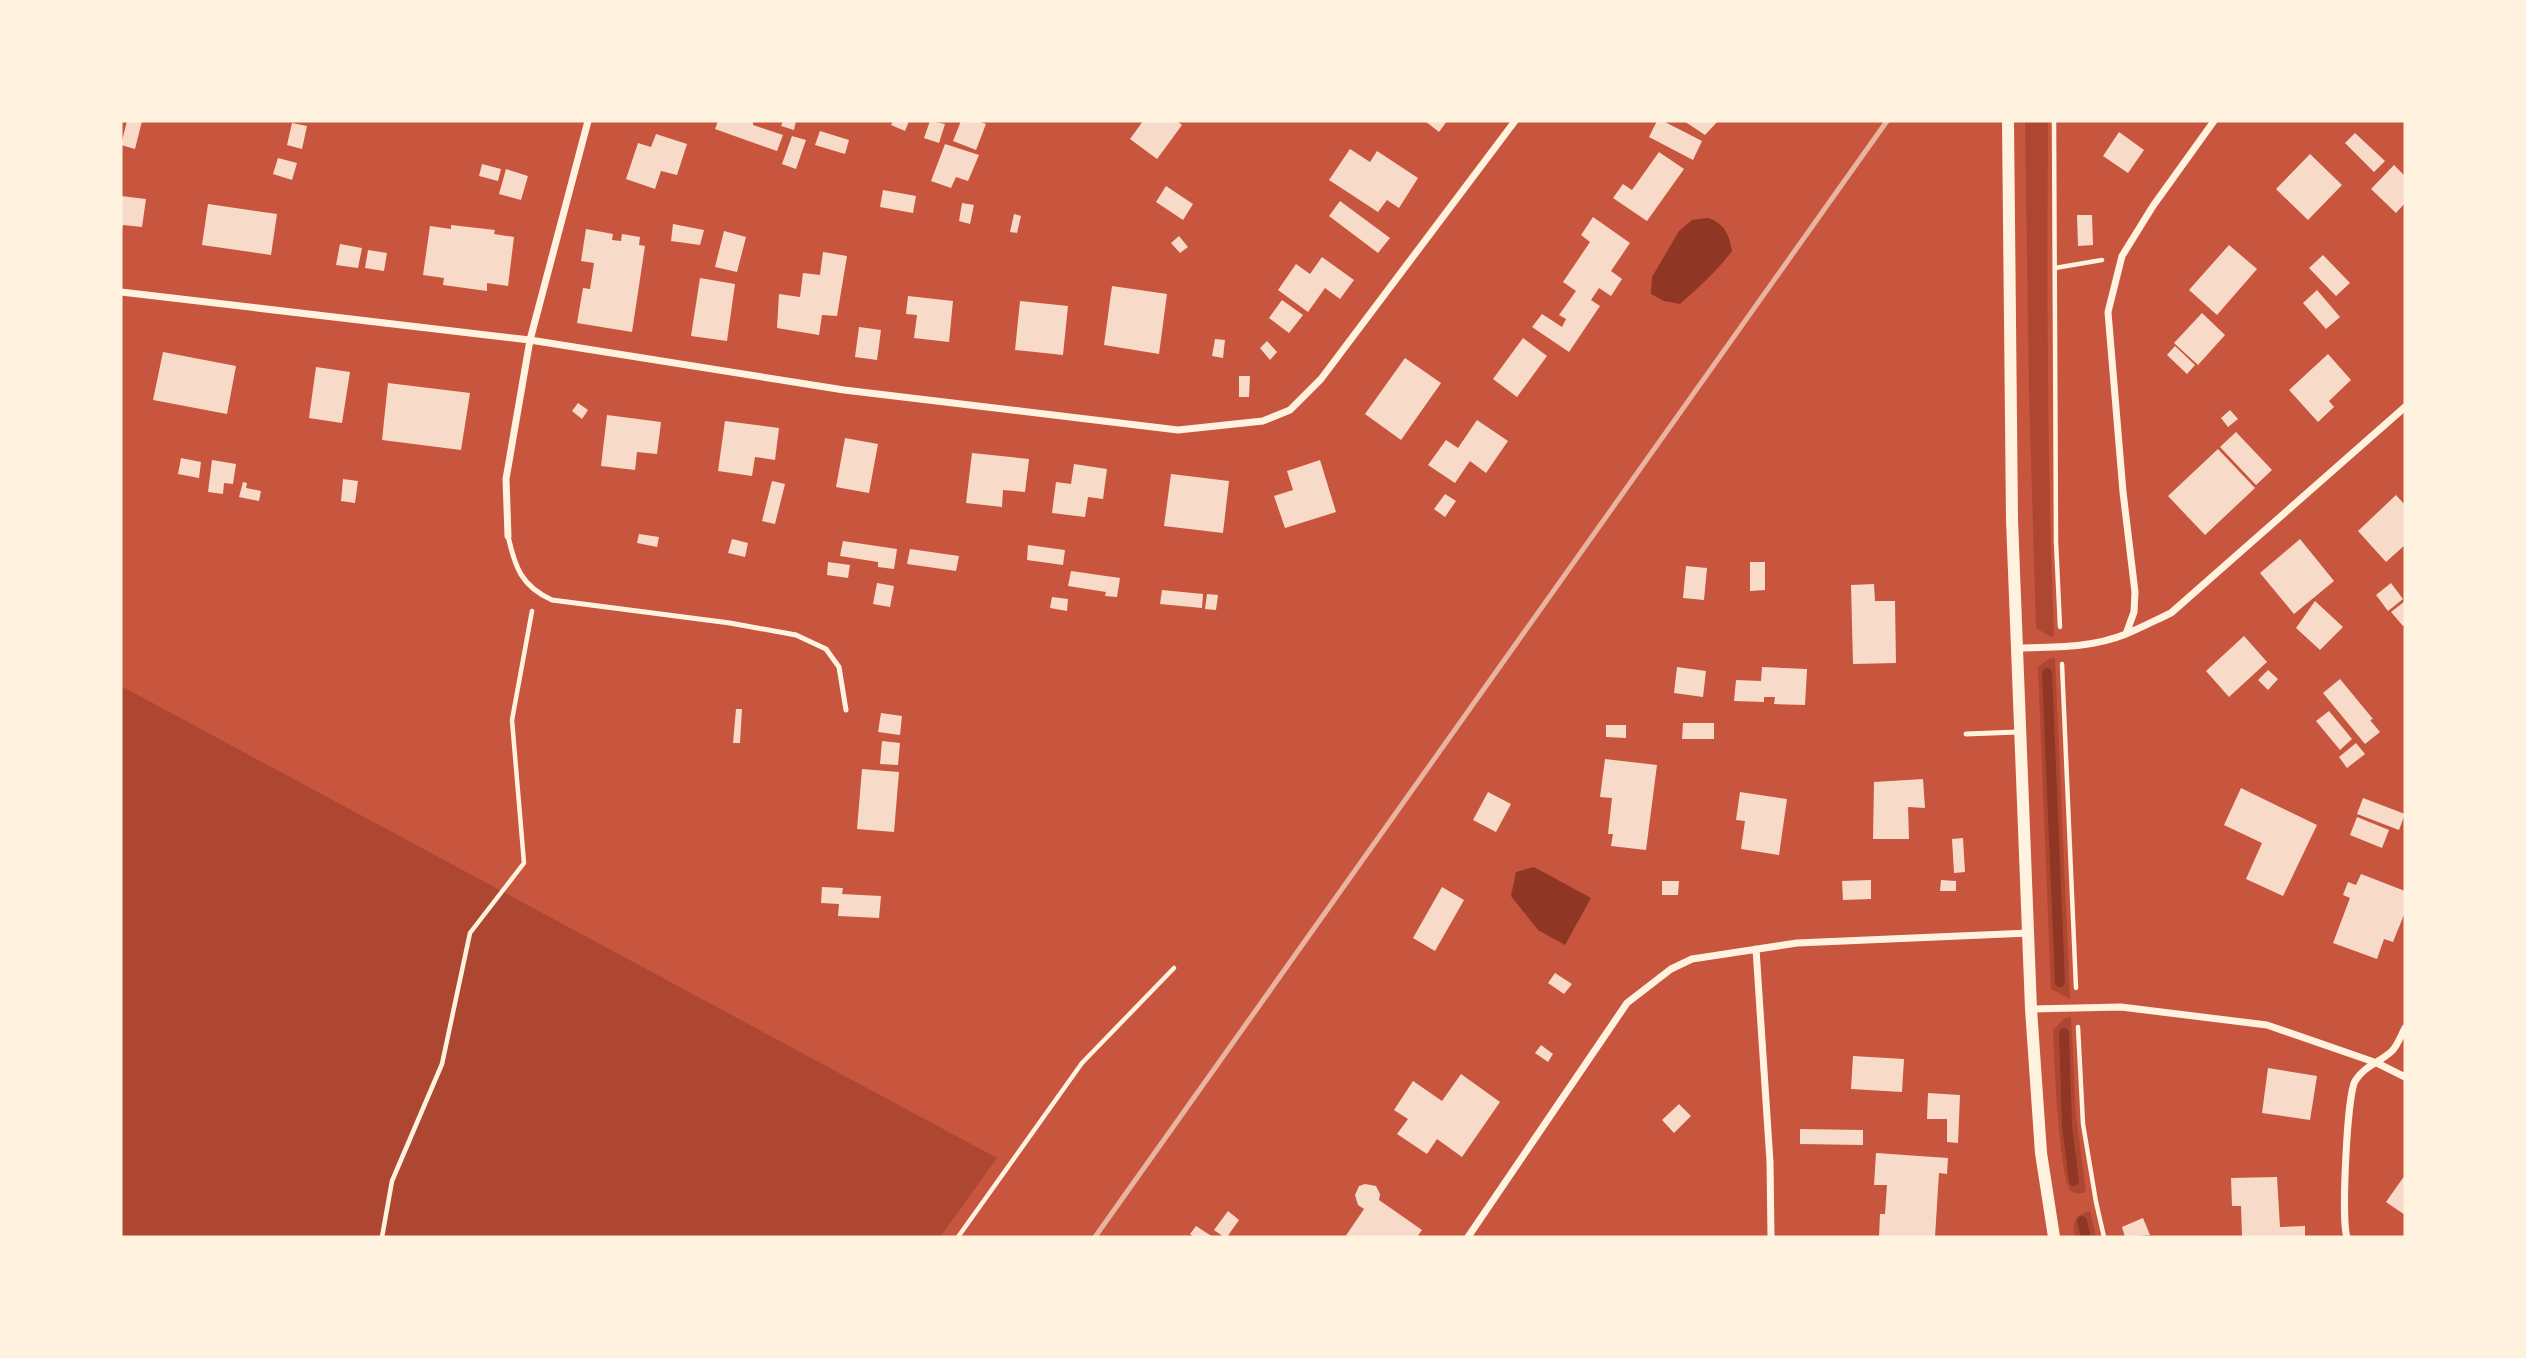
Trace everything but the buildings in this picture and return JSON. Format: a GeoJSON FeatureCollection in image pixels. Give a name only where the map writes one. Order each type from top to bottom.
{"type":"FeatureCollection","features":[{"type":"Feature","properties":{"kind":"street"},"geometry":{"type":"LineString","coordinates":[[508,536],[506,479],[530,340],[588,121]]}},
{"type":"Feature","properties":{"kind":"street"},"geometry":{"type":"LineString","coordinates":[[121,292],[530,340],[844,390],[1178,430],[1263,421],[1290,410],[1321,379],[1515,121]]}},
{"type":"Feature","properties":{"kind":"street"},"geometry":{"type":"LineString","coordinates":[[2008,121],[2012,520],[2031,1009],[2041,1153],[2054,1237]]}},
{"type":"Feature","properties":{"kind":"street"},"geometry":{"type":"LineString","coordinates":[[2126,634],[2134,612],[2135,593],[2123,492],[2108,312],[2122,256],[2153,206],[2214,121]]}},
{"type":"Feature","properties":{"kind":"street"},"geometry":{"type":"LineString","coordinates":[[2018,649],[2079,646],[2126,634],[2171,613],[2405,407]]}},
{"type":"Feature","properties":{"kind":"street"},"geometry":{"type":"LineString","coordinates":[[1468,1237],[1627,1003],[1671,969],[1692,959],[1797,943],[2029,933]]}},
{"type":"Feature","properties":{"kind":"street"},"geometry":{"type":"LineString","coordinates":[[1756,949],[1770,1162],[1771,1237]]}},
{"type":"Feature","properties":{"kind":"street"},"geometry":{"type":"LineString","coordinates":[[2031,1009],[2121,1007],[2267,1025],[2377,1063],[2405,1077]]}},
{"type":"Feature","properties":{"kind":"street"},"geometry":{"type":"LineString","coordinates":[[2347,1237],[2343,1185],[2354,1084],[2365,1068],[2377,1063],[2395,1049],[2405,1028]]}},
{"type":"Feature","properties":{"kind":"lane"},"geometry":{"type":"LineString","coordinates":[[508,536],[515,567],[535,592],[552,600],[730,623],[796,635],[826,649],[839,667],[846,710]]}},
{"type":"Feature","properties":{"kind":"lane"},"geometry":{"type":"LineString","coordinates":[[1966,734],[2021,732]]}},
{"type":"Feature","properties":{"kind":"path"},"geometry":{"type":"LineString","coordinates":[[2054,121],[2056,542],[2060,635]]}},
{"type":"Feature","properties":{"kind":"path"},"geometry":{"type":"LineString","coordinates":[[2055,268],[2122,256]]}},
{"type":"Feature","properties":{"kind":"path"},"geometry":{"type":"LineString","coordinates":[[382,1237],[392,1181],[442,1064],[470,933],[524,863],[512,720],[535,592]]}},
{"type":"Feature","properties":{"kind":"path"},"geometry":{"type":"LineString","coordinates":[[2061,658],[2077,996]]}},
{"type":"Feature","properties":{"kind":"path"},"geometry":{"type":"LineString","coordinates":[[958,1237],[1082,1063],[1174,968]]}},
{"type":"Feature","properties":{"kind":"path"},"geometry":{"type":"LineString","coordinates":[[2077,1017],[2083,1124],[2104,1237]]}},
{"type":"Feature","properties":{"kind":"shaded area"},"geometry":{"type":"Polygon","coordinates":[[[2025,121],[2048,121],[2048,378],[2054,636],[2051,637],[2036,628],[2025,121]]]}},
{"type":"Feature","properties":{"kind":"shaded area"},"geometry":{"type":"Polygon","coordinates":[[[1708,218],[1725,230],[1732,251],[1680,304],[1664,301],[1651,294],[1652,277],[1679,231],[1692,220],[1708,218]]]}},
{"type":"Feature","properties":{"kind":"shaded area"},"geometry":{"type":"Polygon","coordinates":[[[2055,658],[2070,999],[2051,989],[2038,667],[2055,658]]]}},
{"type":"Feature","properties":{"kind":"shaded area"},"geometry":{"type":"Polygon","coordinates":[[[121,686],[997,1158],[940,1237],[121,1237],[121,686]]]}},
{"type":"Feature","properties":{"kind":"shaded area"},"geometry":{"type":"Polygon","coordinates":[[[1534,867],[1591,898],[1565,945],[1538,930],[1511,896],[1516,872],[1534,867]]]}},
{"type":"Feature","properties":{"kind":"shaded area"},"geometry":{"type":"Polygon","coordinates":[[[2071,1017],[2076,1116],[2086,1192],[2078,1193],[2071,1191],[2063,1165],[2053,1030],[2065,1018],[2071,1017]]]}},
{"type":"Feature","properties":{"kind":"shaded area"},"geometry":{"type":"Polygon","coordinates":[[[2090,1211],[2096,1237],[2075,1237],[2075,1220],[2090,1211]]]}},
{"type":"Feature","properties":{"kind":"waterway"},"geometry":{"type":"LineString","coordinates":[[2047,673],[2060,982]]}},
{"type":"Feature","properties":{"kind":"waterway"},"geometry":{"type":"LineString","coordinates":[[2064,1033],[2067,1126],[2074,1181]]}},
{"type":"Feature","properties":{"kind":"waterway"},"geometry":{"type":"LineString","coordinates":[[2082,1221],[2086,1237]]}},
{"type":"Feature","properties":{"kind":"railway"},"geometry":{"type":"LineString","coordinates":[[1095,1237],[1887,121]]}}]}
